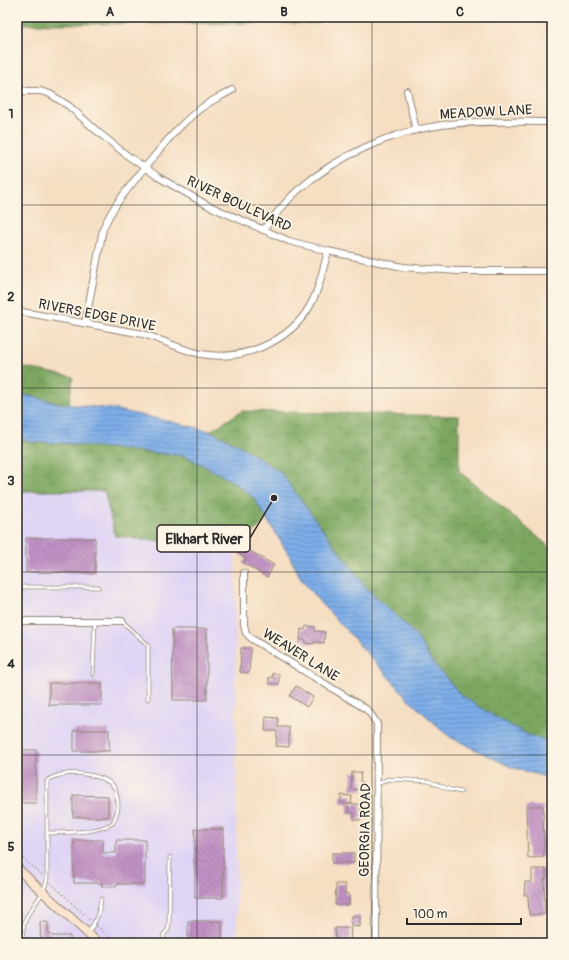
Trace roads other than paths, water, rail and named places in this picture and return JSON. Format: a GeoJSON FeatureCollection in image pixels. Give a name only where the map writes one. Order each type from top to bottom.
{"type":"FeatureCollection","features":[{"type":"Feature","properties":{"kind":"street"},"geometry":{"type":"LineString","coordinates":[[85,324],[103,229],[118,200],[168,140],[194,114],[207,104],[232,90]]}},
{"type":"Feature","properties":{"kind":"street","name":"RIVER BOULEVARD"},"geometry":{"type":"LineString","coordinates":[[17,91],[50,94],[60,100],[98,132],[145,168],[182,191],[207,205],[289,241],[328,252],[379,263],[427,269],[488,272],[552,271]]}},
{"type":"Feature","properties":{"kind":"street"},"geometry":{"type":"LineString","coordinates":[[407,91],[416,130]]}},
{"type":"Feature","properties":{"kind":"street","name":"MEADOW LANE"},"geometry":{"type":"LineString","coordinates":[[263,230],[283,205],[298,191],[335,164],[377,142],[416,130],[442,125],[465,123],[552,122]]}},
{"type":"Feature","properties":{"kind":"street","name":"RIVERS EDGE DRIVE"},"geometry":{"type":"LineString","coordinates":[[17,311],[143,334],[161,339],[186,350],[202,354],[219,356],[236,355],[250,352],[265,346],[279,338],[300,321],[309,308],[316,293],[328,252]]}},
{"type":"Feature","properties":{"kind":"street","name":"WEAVER LANE"},"geometry":{"type":"LineString","coordinates":[[244,573],[244,625],[246,633],[252,640],[366,709],[374,718]]}},
{"type":"Feature","properties":{"kind":"street"},"geometry":{"type":"LineString","coordinates":[[18,621],[122,621]]}},
{"type":"Feature","properties":{"kind":"street","name":"GEORGIA ROAD"},"geometry":{"type":"LineString","coordinates":[[374,718],[378,730],[376,943]]}},
{"type":"Feature","properties":{"kind":"street"},"geometry":{"type":"LineString","coordinates":[[17,868],[98,943]]}},
{"type":"Feature","properties":{"kind":"lane"},"geometry":{"type":"LineString","coordinates":[[18,621],[20,587],[99,587]]}},
{"type":"Feature","properties":{"kind":"lane"},"geometry":{"type":"LineString","coordinates":[[93,675],[95,621]]}},
{"type":"Feature","properties":{"kind":"lane"},"geometry":{"type":"LineString","coordinates":[[122,621],[148,645],[148,699]]}},
{"type":"Feature","properties":{"kind":"lane"},"geometry":{"type":"LineString","coordinates":[[21,943],[27,916],[43,892],[47,880],[47,781],[52,777],[62,775],[86,774],[103,778],[114,787],[119,802],[118,812],[113,823],[105,828],[82,832],[48,833]]}},
{"type":"Feature","properties":{"kind":"lane"},"geometry":{"type":"LineString","coordinates":[[378,784],[388,779],[428,780],[451,790],[461,792]]}},
{"type":"Feature","properties":{"kind":"lane"},"geometry":{"type":"LineString","coordinates":[[163,943],[164,934],[168,930],[169,925],[170,857]]}},
{"type":"Feature","properties":{"kind":"lane"},"geometry":{"type":"LineString","coordinates":[[88,933],[95,924],[99,915],[102,899]]}},
{"type":"Feature","properties":{"kind":"water"},"geometry":{"type":"Polygon","coordinates":[[[17,393],[58,403],[111,409],[210,431],[239,445],[280,472],[364,585],[416,635],[432,662],[461,695],[528,735],[552,742],[552,779],[511,767],[450,737],[412,703],[322,605],[301,579],[289,555],[253,497],[235,483],[185,456],[61,443],[30,442],[17,438],[17,393]]]}},
{"type":"Feature","properties":{"kind":"place","name":"Elkhart River"},"geometry":{"type":"Point","coordinates":[274,498]}}]}
